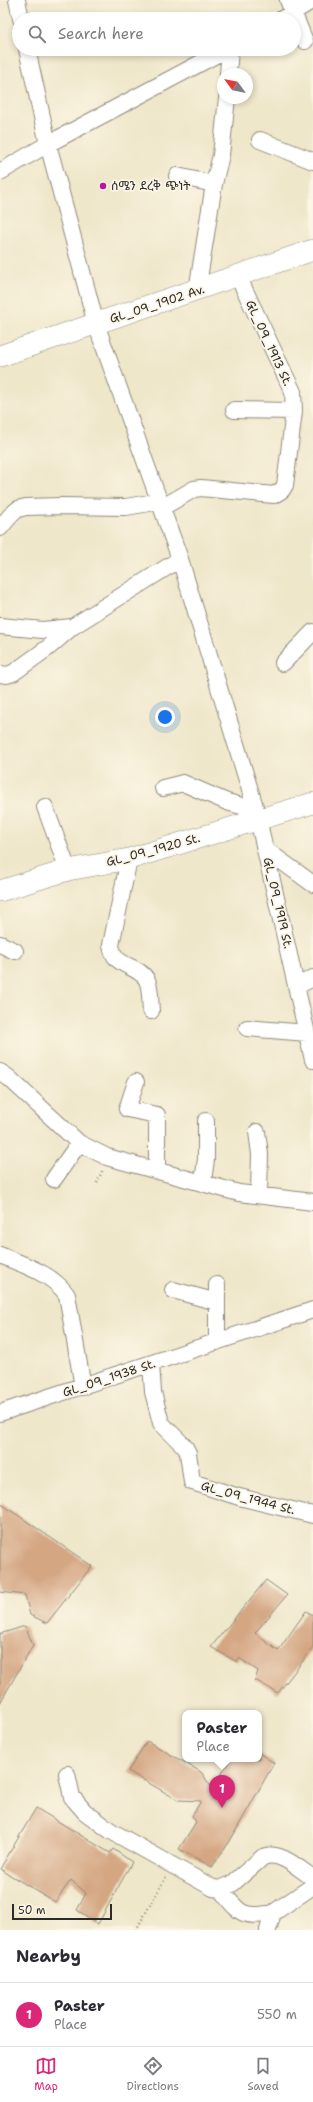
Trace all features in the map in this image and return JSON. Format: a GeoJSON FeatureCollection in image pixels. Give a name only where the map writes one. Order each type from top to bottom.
{"type":"FeatureCollection","features":[{"type":"Feature","properties":{"kind":"main road","name":"GL_09_1902 Av."},"geometry":{"type":"LineString","coordinates":[[0,356],[197,291],[313,250]]}},
{"type":"Feature","properties":{"kind":"main road","name":"GL_09_1920 St."},"geometry":{"type":"LineString","coordinates":[[0,891],[68,870],[130,859],[257,814],[313,803]]}},
{"type":"Feature","properties":{"kind":"street"},"geometry":{"type":"LineString","coordinates":[[17,0],[20,12]]}},
{"type":"Feature","properties":{"kind":"street"},"geometry":{"type":"LineString","coordinates":[[288,11],[313,0]]}},
{"type":"Feature","properties":{"kind":"street"},"geometry":{"type":"LineString","coordinates":[[301,33],[306,41]]}},
{"type":"Feature","properties":{"kind":"street","name":"GL_09_1919 St."},"geometry":{"type":"LineString","coordinates":[[29,56],[48,144],[96,324],[162,504],[257,814],[313,1060]]}},
{"type":"Feature","properties":{"kind":"street"},"geometry":{"type":"LineString","coordinates":[[0,172],[48,144],[214,56]]}},
{"type":"Feature","properties":{"kind":"street"},"geometry":{"type":"LineString","coordinates":[[228,68],[229,56]]}},
{"type":"Feature","properties":{"kind":"street"},"geometry":{"type":"LineString","coordinates":[[197,291],[214,184],[221,155],[226,104]]}},
{"type":"Feature","properties":{"kind":"street"},"geometry":{"type":"LineString","coordinates":[[260,140],[313,161]]}},
{"type":"Feature","properties":{"kind":"street"},"geometry":{"type":"LineString","coordinates":[[176,176],[214,184]]}},
{"type":"Feature","properties":{"kind":"street","name":"GL_09_1913 St."},"geometry":{"type":"LineString","coordinates":[[162,504],[194,489],[201,488],[278,494],[286,485],[294,411],[292,392],[284,370],[238,276]]}},
{"type":"Feature","properties":{"kind":"street"},"geometry":{"type":"LineString","coordinates":[[234,410],[294,411]]}},
{"type":"Feature","properties":{"kind":"street"},"geometry":{"type":"LineString","coordinates":[[0,528],[18,509],[26,507],[126,507],[162,504]]}},
{"type":"Feature","properties":{"kind":"street"},"geometry":{"type":"LineString","coordinates":[[0,674],[7,675],[13,673],[49,647],[72,627],[180,559]]}},
{"type":"Feature","properties":{"kind":"street"},"geometry":{"type":"LineString","coordinates":[[0,626],[43,630],[72,627]]}},
{"type":"Feature","properties":{"kind":"street"},"geometry":{"type":"LineString","coordinates":[[283,663],[313,632]]}},
{"type":"Feature","properties":{"kind":"street"},"geometry":{"type":"LineString","coordinates":[[162,788],[183,783],[257,814]]}},
{"type":"Feature","properties":{"kind":"street"},"geometry":{"type":"LineString","coordinates":[[45,807],[68,870]]}},
{"type":"Feature","properties":{"kind":"street"},"geometry":{"type":"LineString","coordinates":[[266,850],[313,884]]}},
{"type":"Feature","properties":{"kind":"street"},"geometry":{"type":"LineString","coordinates":[[130,859],[111,945],[112,953],[116,960],[140,973],[146,980],[149,988],[151,1011]]}},
{"type":"Feature","properties":{"kind":"street"},"geometry":{"type":"LineString","coordinates":[[0,944],[15,951]]}},
{"type":"Feature","properties":{"kind":"street"},"geometry":{"type":"LineString","coordinates":[[297,986],[313,978]]}},
{"type":"Feature","properties":{"kind":"street"},"geometry":{"type":"LineString","coordinates":[[247,1028],[307,1032]]}},
{"type":"Feature","properties":{"kind":"street"},"geometry":{"type":"LineString","coordinates":[[0,1072],[9,1078],[79,1143],[107,1157],[239,1193],[259,1194],[313,1202]]}},
{"type":"Feature","properties":{"kind":"street"},"geometry":{"type":"LineString","coordinates":[[136,1082],[128,1109],[157,1115],[157,1170]]}},
{"type":"Feature","properties":{"kind":"street"},"geometry":{"type":"LineString","coordinates":[[203,1182],[206,1159],[206,1121]]}},
{"type":"Feature","properties":{"kind":"street"},"geometry":{"type":"LineString","coordinates":[[257,1132],[260,1160],[259,1194]]}},
{"type":"Feature","properties":{"kind":"street"},"geometry":{"type":"LineString","coordinates":[[54,1178],[79,1143]]}},
{"type":"Feature","properties":{"kind":"street"},"geometry":{"type":"LineString","coordinates":[[0,1255],[48,1276],[59,1284],[66,1295],[83,1387]]}},
{"type":"Feature","properties":{"kind":"street"},"geometry":{"type":"LineString","coordinates":[[217,1285],[217,1342]]}},
{"type":"Feature","properties":{"kind":"street"},"geometry":{"type":"LineString","coordinates":[[172,1290],[217,1302]]}},
{"type":"Feature","properties":{"kind":"street","name":"GL_09_1938 St."},"geometry":{"type":"LineString","coordinates":[[0,1413],[83,1387],[313,1310]]}},
{"type":"Feature","properties":{"kind":"street","name":"GL_09_1944 St."},"geometry":{"type":"LineString","coordinates":[[151,1364],[153,1392],[161,1423],[185,1447],[188,1453],[192,1482],[238,1497],[313,1515]]}},
{"type":"Feature","properties":{"kind":"street"},"geometry":{"type":"LineString","coordinates":[[67,1774],[72,1797],[85,1812],[111,1831],[204,1884],[220,1889],[243,1914],[256,1916],[273,1913],[313,1886]]}},
{"type":"Feature","properties":{"kind":"street"},"geometry":{"type":"LineString","coordinates":[[220,1889],[232,1884],[268,1854],[280,1856],[313,1878]]}},
{"type":"Feature","properties":{"kind":"street"},"geometry":{"type":"LineString","coordinates":[[268,1930],[273,1913]]}},
{"type":"Feature","properties":{"kind":"path"},"geometry":{"type":"LineString","coordinates":[[136,1930],[172,1865]]}},
{"type":"Feature","properties":{"kind":"building"},"geometry":{"type":"Polygon","coordinates":[[[0,1503],[92,1566],[47,1623],[30,1615],[25,1595],[0,1592],[0,1503]]]}},
{"type":"Feature","properties":{"kind":"building"},"geometry":{"type":"Polygon","coordinates":[[[266,1580],[287,1595],[255,1633],[278,1651],[306,1611],[313,1615],[313,1648],[278,1693],[255,1680],[258,1671],[239,1658],[237,1662],[211,1647],[266,1580]]]}},
{"type":"Feature","properties":{"kind":"building"},"geometry":{"type":"Polygon","coordinates":[[[25,1626],[33,1645],[0,1703],[0,1634],[25,1626]]]}},
{"type":"Feature","properties":{"kind":"building"},"geometry":{"type":"Polygon","coordinates":[[[147,1741],[201,1772],[212,1788],[229,1762],[262,1762],[262,1755],[274,1763],[230,1841],[212,1867],[179,1849],[196,1822],[192,1816],[201,1801],[178,1800],[128,1771],[147,1741]]]}},
{"type":"Feature","properties":{"kind":"building"},"geometry":{"type":"Polygon","coordinates":[[[36,1808],[110,1853],[113,1849],[132,1862],[98,1924],[77,1910],[86,1893],[71,1880],[55,1902],[0,1869],[36,1808]]]}},
{"type":"Feature","properties":{"kind":"place","name":"ሰሜን ደረቅ ጭነት"},"geometry":{"type":"Point","coordinates":[103,186]}},
{"type":"Feature","properties":{"kind":"place","name":"Paster"},"geometry":{"type":"Point","coordinates":[222,1808]}}]}
